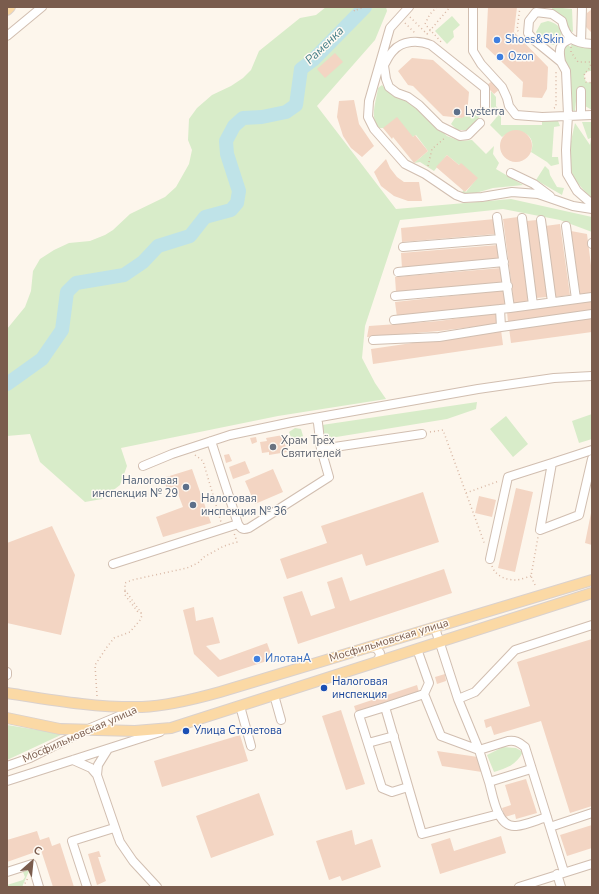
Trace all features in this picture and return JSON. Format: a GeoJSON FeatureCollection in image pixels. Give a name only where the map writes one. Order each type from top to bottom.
{"type":"FeatureCollection","features":[{"type":"Feature","properties":{"kind":"main road"},"geometry":{"type":"LineString","coordinates":[[7,10],[10,7]]}},
{"type":"Feature","properties":{"kind":"main road","name":"Мосфильмовская улица"},"geometry":{"type":"LineString","coordinates":[[143,707],[186,701],[213,694],[592,580]]}},
{"type":"Feature","properties":{"kind":"main road","name":"Мосфильмовская улица"},"geometry":{"type":"LineString","coordinates":[[171,728],[592,593]]}},
{"type":"Feature","properties":{"kind":"main road"},"geometry":{"type":"LineString","coordinates":[[7,694],[72,704],[143,707]]}},
{"type":"Feature","properties":{"kind":"main road"},"geometry":{"type":"LineString","coordinates":[[7,718],[60,729],[135,731],[171,728]]}},
{"type":"Feature","properties":{"kind":"street"},"geometry":{"type":"LineString","coordinates":[[7,36],[42,7]]}},
{"type":"Feature","properties":{"kind":"street"},"geometry":{"type":"LineString","coordinates":[[409,7],[390,28],[369,101],[368,117],[374,129],[405,164],[425,174],[456,195],[464,198],[482,197],[512,192],[538,194],[574,206],[592,209]]}},
{"type":"Feature","properties":{"kind":"street"},"geometry":{"type":"LineString","coordinates":[[473,7],[473,51],[481,64],[502,87],[508,98],[509,106],[516,115],[542,117],[592,115]]}},
{"type":"Feature","properties":{"kind":"street"},"geometry":{"type":"LineString","coordinates":[[581,42],[582,7]]}},
{"type":"Feature","properties":{"kind":"street"},"geometry":{"type":"LineString","coordinates":[[569,40],[564,32],[562,21],[546,10],[536,12],[529,21],[528,33],[566,71],[568,115],[566,150],[567,174],[577,191],[592,204]]}},
{"type":"Feature","properties":{"kind":"street"},"geometry":{"type":"LineString","coordinates":[[559,64],[559,52],[562,45],[569,40],[592,44]]}},
{"type":"Feature","properties":{"kind":"street"},"geometry":{"type":"LineString","coordinates":[[384,64],[394,50],[403,44],[423,42],[431,45],[485,88],[485,110]]}},
{"type":"Feature","properties":{"kind":"street"},"geometry":{"type":"LineString","coordinates":[[382,54],[389,88],[408,97],[419,105],[440,126],[460,136],[468,135],[480,123]]}},
{"type":"Feature","properties":{"kind":"street"},"geometry":{"type":"LineString","coordinates":[[581,91],[581,115]]}},
{"type":"Feature","properties":{"kind":"street"},"geometry":{"type":"LineString","coordinates":[[512,173],[534,184],[555,200]]}},
{"type":"Feature","properties":{"kind":"street"},"geometry":{"type":"LineString","coordinates":[[497,217],[510,308]]}},
{"type":"Feature","properties":{"kind":"street"},"geometry":{"type":"LineString","coordinates":[[522,218],[533,304]]}},
{"type":"Feature","properties":{"kind":"street"},"geometry":{"type":"LineString","coordinates":[[541,220],[552,302]]}},
{"type":"Feature","properties":{"kind":"street"},"geometry":{"type":"LineString","coordinates":[[566,226],[576,299]]}},
{"type":"Feature","properties":{"kind":"street"},"geometry":{"type":"LineString","coordinates":[[403,247],[500,239]]}},
{"type":"Feature","properties":{"kind":"street"},"geometry":{"type":"LineString","coordinates":[[398,272],[504,262]]}},
{"type":"Feature","properties":{"kind":"street"},"geometry":{"type":"LineString","coordinates":[[395,296],[508,286]]}},
{"type":"Feature","properties":{"kind":"street"},"geometry":{"type":"LineString","coordinates":[[394,320],[510,308],[592,297]]}},
{"type":"Feature","properties":{"kind":"street"},"geometry":{"type":"LineString","coordinates":[[500,309],[501,327]]}},
{"type":"Feature","properties":{"kind":"street"},"geometry":{"type":"LineString","coordinates":[[372,340],[439,337],[592,314]]}},
{"type":"Feature","properties":{"kind":"street"},"geometry":{"type":"LineString","coordinates":[[143,466],[172,454],[230,435],[478,389],[554,378],[592,376]]}},
{"type":"Feature","properties":{"kind":"street"},"geometry":{"type":"LineString","coordinates":[[113,564],[234,525],[244,529],[249,528],[329,477],[321,449],[316,418]]}},
{"type":"Feature","properties":{"kind":"street"},"geometry":{"type":"LineString","coordinates":[[321,449],[422,434]]}},
{"type":"Feature","properties":{"kind":"street"},"geometry":{"type":"LineString","coordinates":[[211,441],[234,525]]}},
{"type":"Feature","properties":{"kind":"street"},"geometry":{"type":"LineString","coordinates":[[490,559],[508,477],[592,450]]}},
{"type":"Feature","properties":{"kind":"street"},"geometry":{"type":"LineString","coordinates":[[540,530],[579,515],[592,459]]}},
{"type":"Feature","properties":{"kind":"street"},"geometry":{"type":"LineString","coordinates":[[540,530],[552,462]]}},
{"type":"Feature","properties":{"kind":"street"},"geometry":{"type":"LineString","coordinates":[[458,699],[475,692],[514,650],[592,625]]}},
{"type":"Feature","properties":{"kind":"street"},"geometry":{"type":"LineString","coordinates":[[435,628],[458,699],[479,750],[499,814],[503,822],[508,826],[514,826],[547,817]]}},
{"type":"Feature","properties":{"kind":"street"},"geometry":{"type":"LineString","coordinates":[[370,647],[376,648],[380,653],[379,659],[374,663]]}},
{"type":"Feature","properties":{"kind":"street"},"geometry":{"type":"LineString","coordinates":[[408,787],[392,792],[382,788],[359,715],[424,694],[429,683],[417,649]]}},
{"type":"Feature","properties":{"kind":"street"},"geometry":{"type":"LineString","coordinates":[[424,694],[442,736],[479,750],[508,741],[517,741],[524,747],[550,827],[561,873],[561,887]]}},
{"type":"Feature","properties":{"kind":"street"},"geometry":{"type":"LineString","coordinates":[[274,696],[281,720]]}},
{"type":"Feature","properties":{"kind":"street"},"geometry":{"type":"LineString","coordinates":[[240,706],[251,746]]}},
{"type":"Feature","properties":{"kind":"street","name":"Мосфильмовская улица"},"geometry":{"type":"LineString","coordinates":[[7,766],[30,758],[88,729],[143,707]]}},
{"type":"Feature","properties":{"kind":"street"},"geometry":{"type":"LineString","coordinates":[[385,707],[422,834],[499,814]]}},
{"type":"Feature","properties":{"kind":"street","name":"Мосфильмовская улица"},"geometry":{"type":"LineString","coordinates":[[7,781],[171,728]]}},
{"type":"Feature","properties":{"kind":"street"},"geometry":{"type":"LineString","coordinates":[[368,743],[394,736]]}},
{"type":"Feature","properties":{"kind":"street"},"geometry":{"type":"LineString","coordinates":[[108,749],[98,765],[97,774],[114,828],[120,842],[133,861],[157,887]]}},
{"type":"Feature","properties":{"kind":"street"},"geometry":{"type":"LineString","coordinates":[[73,760],[91,768],[97,774]]}},
{"type":"Feature","properties":{"kind":"street"},"geometry":{"type":"LineString","coordinates":[[489,782],[532,769]]}},
{"type":"Feature","properties":{"kind":"street"},"geometry":{"type":"LineString","coordinates":[[550,827],[592,814]]}},
{"type":"Feature","properties":{"kind":"street"},"geometry":{"type":"LineString","coordinates":[[87,887],[72,841],[114,828]]}},
{"type":"Feature","properties":{"kind":"street"},"geometry":{"type":"LineString","coordinates":[[7,872],[32,864],[39,887]]}},
{"type":"Feature","properties":{"kind":"street"},"geometry":{"type":"LineString","coordinates":[[519,887],[592,864]]}},
{"type":"Feature","properties":{"kind":"path"},"geometry":{"type":"LineString","coordinates":[[357,7],[354,11],[364,7]]}},
{"type":"Feature","properties":{"kind":"path"},"geometry":{"type":"LineString","coordinates":[[437,7],[430,14],[425,24],[430,31],[446,46]]}},
{"type":"Feature","properties":{"kind":"path"},"geometry":{"type":"LineString","coordinates":[[410,17],[427,34],[450,7]]}},
{"type":"Feature","properties":{"kind":"path"},"geometry":{"type":"LineString","coordinates":[[520,7],[517,30],[522,35]]}},
{"type":"Feature","properties":{"kind":"path"},"geometry":{"type":"LineString","coordinates":[[404,22],[423,42]]}},
{"type":"Feature","properties":{"kind":"path"},"geometry":{"type":"LineString","coordinates":[[569,40],[571,52],[578,62],[592,61],[588,71],[585,72],[584,79],[586,82],[590,84],[592,83]]}},
{"type":"Feature","properties":{"kind":"path"},"geometry":{"type":"LineString","coordinates":[[553,109],[556,107],[559,64]]}},
{"type":"Feature","properties":{"kind":"path"},"geometry":{"type":"LineString","coordinates":[[425,174],[432,149],[447,136],[450,131]]}},
{"type":"Feature","properties":{"kind":"path"},"geometry":{"type":"LineString","coordinates":[[422,434],[443,430],[493,569],[500,576],[516,580],[531,576]]}},
{"type":"Feature","properties":{"kind":"path"},"geometry":{"type":"LineString","coordinates":[[187,449],[203,461],[223,528]]}},
{"type":"Feature","properties":{"kind":"path"},"geometry":{"type":"LineString","coordinates":[[466,493],[508,477]]}},
{"type":"Feature","properties":{"kind":"path"},"geometry":{"type":"LineString","coordinates":[[98,700],[95,665],[106,647],[114,638],[130,632],[141,619],[142,614],[125,590],[125,583],[198,564],[204,557],[224,546],[237,542],[234,525]]}},
{"type":"Feature","properties":{"kind":"path"},"geometry":{"type":"LineString","coordinates":[[535,585],[531,576],[540,530]]}},
{"type":"Feature","properties":{"kind":"green space"},"geometry":{"type":"Polygon","coordinates":[[[326,7],[386,7],[387,11],[375,40],[317,106],[396,209],[511,199],[592,217],[592,232],[560,220],[503,209],[400,220],[365,326],[362,358],[375,383],[386,399],[278,416],[121,448],[127,466],[120,485],[102,499],[85,502],[40,462],[30,434],[7,436],[7,329],[25,307],[31,291],[33,271],[40,259],[54,250],[69,243],[90,241],[105,235],[113,230],[130,214],[165,197],[176,187],[189,164],[192,150],[188,140],[189,119],[197,108],[212,95],[231,86],[243,78],[251,70],[259,51],[300,18],[316,15],[326,7]]]}},
{"type":"Feature","properties":{"kind":"green space"},"geometry":{"type":"Polygon","coordinates":[[[553,7],[572,9],[573,32],[568,30],[560,15],[551,10],[553,7]]]}},
{"type":"Feature","properties":{"kind":"green space"},"geometry":{"type":"Polygon","coordinates":[[[452,16],[460,25],[453,31],[454,37],[447,44],[435,31],[452,16]]]}},
{"type":"Feature","properties":{"kind":"green space"},"geometry":{"type":"Polygon","coordinates":[[[548,21],[557,25],[561,31],[560,38],[554,45],[543,41],[536,32],[541,23],[548,21]]]}},
{"type":"Feature","properties":{"kind":"green space"},"geometry":{"type":"Polygon","coordinates":[[[566,40],[570,47],[572,44],[592,46],[592,71],[587,72],[584,76],[586,82],[592,83],[592,110],[585,106],[585,91],[577,91],[575,111],[568,110],[562,45],[566,40]]]}},
{"type":"Feature","properties":{"kind":"green space"},"geometry":{"type":"Polygon","coordinates":[[[382,85],[393,96],[405,99],[411,103],[447,136],[460,141],[472,140],[486,154],[494,146],[493,154],[499,163],[496,169],[523,185],[493,188],[469,195],[462,194],[463,190],[466,192],[477,178],[461,164],[459,165],[447,155],[434,171],[420,162],[414,163],[428,151],[416,135],[413,137],[383,128],[378,128],[374,119],[378,88],[382,85]]]}},
{"type":"Feature","properties":{"kind":"green space"},"geometry":{"type":"Polygon","coordinates":[[[491,91],[496,97],[496,106],[501,112],[491,114],[491,91]]]}},
{"type":"Feature","properties":{"kind":"green space"},"geometry":{"type":"Polygon","coordinates":[[[501,112],[501,125],[542,125],[542,117],[556,116],[560,126],[554,127],[552,157],[558,157],[559,164],[551,166],[531,152],[532,140],[525,133],[508,133],[502,137],[490,125],[501,112]]]}},
{"type":"Feature","properties":{"kind":"green space"},"geometry":{"type":"Polygon","coordinates":[[[467,115],[481,115],[468,130],[457,130],[451,124],[455,118],[461,118],[467,115]]]}},
{"type":"Feature","properties":{"kind":"green space"},"geometry":{"type":"Polygon","coordinates":[[[582,122],[592,122],[592,198],[576,180],[570,164],[570,146],[575,123],[590,145],[591,138],[588,139],[582,122]]]}},
{"type":"Feature","properties":{"kind":"green space"},"geometry":{"type":"Polygon","coordinates":[[[545,166],[549,170],[550,175],[557,187],[564,188],[562,195],[536,180],[545,166]]]}},
{"type":"Feature","properties":{"kind":"green space"},"geometry":{"type":"Polygon","coordinates":[[[477,402],[476,409],[447,419],[324,439],[322,425],[477,402]]]}},
{"type":"Feature","properties":{"kind":"green space"},"geometry":{"type":"Polygon","coordinates":[[[592,414],[592,439],[579,443],[572,421],[592,414]]]}},
{"type":"Feature","properties":{"kind":"green space"},"geometry":{"type":"Polygon","coordinates":[[[506,416],[528,444],[513,457],[490,429],[506,416]]]}},
{"type":"Feature","properties":{"kind":"green space"},"geometry":{"type":"Polygon","coordinates":[[[295,428],[301,429],[303,436],[299,441],[292,440],[289,432],[295,428]]]}},
{"type":"Feature","properties":{"kind":"green space"},"geometry":{"type":"Polygon","coordinates":[[[7,725],[63,734],[7,760],[7,725]]]}},
{"type":"Feature","properties":{"kind":"green space"},"geometry":{"type":"Polygon","coordinates":[[[503,747],[516,748],[523,752],[511,765],[494,772],[487,755],[503,747]]]}},
{"type":"Feature","properties":{"kind":"green space"},"geometry":{"type":"Polygon","coordinates":[[[29,871],[22,887],[7,887],[7,885],[23,880],[25,877],[23,872],[29,871]]]}},
{"type":"Feature","properties":{"kind":"building"},"geometry":{"type":"Polygon","coordinates":[[[488,7],[517,7],[514,32],[548,67],[547,89],[542,98],[522,97],[523,82],[486,47],[488,7]]]}},
{"type":"Feature","properties":{"kind":"building"},"geometry":{"type":"Polygon","coordinates":[[[592,9],[592,33],[586,27],[587,13],[592,9]]]}},
{"type":"Feature","properties":{"kind":"building"},"geometry":{"type":"Polygon","coordinates":[[[335,53],[343,62],[325,78],[317,69],[335,53]]]}},
{"type":"Feature","properties":{"kind":"building"},"geometry":{"type":"Polygon","coordinates":[[[412,58],[433,60],[469,92],[467,115],[462,118],[443,116],[413,86],[408,85],[398,71],[412,58]]]}},
{"type":"Feature","properties":{"kind":"building"},"geometry":{"type":"Polygon","coordinates":[[[492,81],[500,89],[494,94],[486,86],[492,81]]]}},
{"type":"Feature","properties":{"kind":"building"},"geometry":{"type":"Polygon","coordinates":[[[354,100],[359,124],[374,146],[362,157],[351,148],[343,136],[337,117],[339,101],[354,100]]]}},
{"type":"Feature","properties":{"kind":"building"},"geometry":{"type":"Polygon","coordinates":[[[397,117],[413,137],[415,135],[428,151],[414,163],[393,137],[392,139],[383,128],[397,117]]]}},
{"type":"Feature","properties":{"kind":"building"},"geometry":{"type":"Polygon","coordinates":[[[516,130],[525,133],[529,137],[532,146],[529,155],[525,159],[516,162],[507,159],[503,155],[500,146],[503,137],[507,133],[516,130]]]}},
{"type":"Feature","properties":{"kind":"building"},"geometry":{"type":"Polygon","coordinates":[[[447,155],[459,165],[461,163],[478,178],[465,192],[436,167],[447,155]]]}},
{"type":"Feature","properties":{"kind":"building"},"geometry":{"type":"Polygon","coordinates":[[[386,159],[390,168],[397,177],[404,182],[419,182],[422,201],[408,201],[394,196],[381,186],[374,172],[386,159]]]}},
{"type":"Feature","properties":{"kind":"building"},"geometry":{"type":"Polygon","coordinates":[[[518,217],[528,302],[514,304],[503,219],[518,217]]]}},
{"type":"Feature","properties":{"kind":"building"},"geometry":{"type":"Polygon","coordinates":[[[495,219],[496,234],[402,242],[401,228],[495,219]]]}},
{"type":"Feature","properties":{"kind":"building"},"geometry":{"type":"Polygon","coordinates":[[[537,220],[547,297],[536,298],[526,221],[537,220]]]}},
{"type":"Feature","properties":{"kind":"building"},"geometry":{"type":"Polygon","coordinates":[[[560,224],[570,295],[555,297],[545,226],[560,224]]]}},
{"type":"Feature","properties":{"kind":"building"},"geometry":{"type":"Polygon","coordinates":[[[571,231],[587,234],[592,273],[592,293],[580,294],[571,231]]]}},
{"type":"Feature","properties":{"kind":"building"},"geometry":{"type":"Polygon","coordinates":[[[498,245],[499,260],[402,268],[401,253],[498,245]]]}},
{"type":"Feature","properties":{"kind":"building"},"geometry":{"type":"Polygon","coordinates":[[[501,268],[503,282],[396,292],[395,277],[501,268]]]}},
{"type":"Feature","properties":{"kind":"building"},"geometry":{"type":"Polygon","coordinates":[[[505,290],[506,305],[397,317],[395,302],[505,290]]]}},
{"type":"Feature","properties":{"kind":"building"},"geometry":{"type":"Polygon","coordinates":[[[592,301],[592,310],[508,322],[507,312],[592,301]]]}},
{"type":"Feature","properties":{"kind":"building"},"geometry":{"type":"Polygon","coordinates":[[[496,313],[497,324],[367,337],[369,326],[439,321],[496,313]]]}},
{"type":"Feature","properties":{"kind":"building"},"geometry":{"type":"Polygon","coordinates":[[[592,317],[592,332],[511,343],[509,328],[592,317]]]}},
{"type":"Feature","properties":{"kind":"building"},"geometry":{"type":"Polygon","coordinates":[[[501,330],[503,345],[373,364],[371,349],[501,330]]]}},
{"type":"Feature","properties":{"kind":"building","name":"Храм Трёх Святителей"},"geometry":{"type":"Polygon","coordinates":[[[283,435],[287,452],[269,455],[269,452],[262,453],[260,442],[267,441],[266,438],[283,435]]]}},
{"type":"Feature","properties":{"kind":"building"},"geometry":{"type":"Polygon","coordinates":[[[256,437],[257,442],[252,444],[250,438],[256,437]]]}},
{"type":"Feature","properties":{"kind":"building"},"geometry":{"type":"Polygon","coordinates":[[[229,454],[232,461],[226,463],[224,455],[229,454]]]}},
{"type":"Feature","properties":{"kind":"building"},"geometry":{"type":"Polygon","coordinates":[[[245,461],[250,473],[233,479],[229,467],[245,461]]]}},
{"type":"Feature","properties":{"kind":"building"},"geometry":{"type":"Polygon","coordinates":[[[192,469],[211,523],[163,537],[156,517],[183,507],[175,486],[167,489],[163,478],[192,469]]]}},
{"type":"Feature","properties":{"kind":"building"},"geometry":{"type":"Polygon","coordinates":[[[273,469],[283,492],[255,504],[245,481],[273,469]]]}},
{"type":"Feature","properties":{"kind":"building"},"geometry":{"type":"Polygon","coordinates":[[[516,488],[533,492],[515,572],[498,568],[516,488]]]}},
{"type":"Feature","properties":{"kind":"building"},"geometry":{"type":"Polygon","coordinates":[[[423,492],[439,542],[366,566],[362,554],[287,579],[280,559],[327,543],[321,526],[423,492]]]}},
{"type":"Feature","properties":{"kind":"building"},"geometry":{"type":"Polygon","coordinates":[[[479,496],[496,500],[492,517],[475,513],[479,496]]]}},
{"type":"Feature","properties":{"kind":"building"},"geometry":{"type":"Polygon","coordinates":[[[591,513],[592,514],[592,545],[585,543],[591,513]]]}},
{"type":"Feature","properties":{"kind":"building"},"geometry":{"type":"Polygon","coordinates":[[[52,526],[75,575],[61,635],[7,623],[7,543],[52,526]]]}},
{"type":"Feature","properties":{"kind":"building"},"geometry":{"type":"Polygon","coordinates":[[[444,569],[452,593],[298,644],[283,597],[302,591],[311,616],[335,608],[327,582],[342,577],[350,601],[444,569]]]}},
{"type":"Feature","properties":{"kind":"building"},"geometry":{"type":"Polygon","coordinates":[[[194,607],[196,621],[213,617],[220,643],[206,646],[220,660],[267,643],[273,659],[218,677],[194,654],[183,610],[194,607]]]}},
{"type":"Feature","properties":{"kind":"building"},"geometry":{"type":"Polygon","coordinates":[[[592,639],[592,806],[570,813],[541,721],[494,735],[491,726],[486,728],[484,720],[530,706],[517,662],[592,639]]]}},
{"type":"Feature","properties":{"kind":"building"},"geometry":{"type":"Polygon","coordinates":[[[445,674],[446,681],[437,684],[435,677],[445,674]]]}},
{"type":"Feature","properties":{"kind":"building"},"geometry":{"type":"Polygon","coordinates":[[[417,685],[419,692],[356,712],[354,706],[417,685]]]}},
{"type":"Feature","properties":{"kind":"building"},"geometry":{"type":"Polygon","coordinates":[[[341,710],[365,784],[346,790],[322,716],[341,710]]]}},
{"type":"Feature","properties":{"kind":"building"},"geometry":{"type":"Polygon","coordinates":[[[240,735],[248,761],[162,787],[154,761],[240,735]]]}},
{"type":"Feature","properties":{"kind":"building"},"geometry":{"type":"Polygon","coordinates":[[[437,751],[478,757],[482,772],[442,766],[437,751]]]}},
{"type":"Feature","properties":{"kind":"building"},"geometry":{"type":"Polygon","coordinates":[[[526,779],[537,813],[516,819],[515,814],[505,817],[502,808],[511,805],[505,785],[526,779]]]}},
{"type":"Feature","properties":{"kind":"building"},"geometry":{"type":"Polygon","coordinates":[[[259,793],[274,835],[211,858],[196,816],[259,793]]]}},
{"type":"Feature","properties":{"kind":"building"},"geometry":{"type":"Polygon","coordinates":[[[592,825],[592,848],[567,856],[560,835],[592,825]]]}},
{"type":"Feature","properties":{"kind":"building"},"geometry":{"type":"Polygon","coordinates":[[[352,830],[355,845],[372,839],[381,867],[342,881],[340,876],[329,880],[316,841],[352,830]]]}},
{"type":"Feature","properties":{"kind":"building"},"geometry":{"type":"Polygon","coordinates":[[[37,831],[40,840],[49,837],[52,846],[60,843],[74,887],[53,887],[41,850],[7,862],[7,840],[37,831]]]}},
{"type":"Feature","properties":{"kind":"building"},"geometry":{"type":"Polygon","coordinates":[[[501,836],[506,853],[440,874],[431,844],[450,838],[454,851],[501,836]]]}},
{"type":"Feature","properties":{"kind":"building"},"geometry":{"type":"Polygon","coordinates":[[[99,851],[101,857],[98,857],[106,881],[97,885],[88,854],[99,851]]]}},
{"type":"Feature","properties":{"kind":"waterway","name":"Раменка"},"geometry":{"type":"LineString","coordinates":[[7,384],[42,359],[62,330],[67,292],[76,283],[124,275],[143,262],[158,246],[190,236],[205,217],[231,210],[237,203],[239,191],[227,154],[226,141],[234,126],[243,118],[262,117],[286,112],[296,105],[301,69],[313,60],[365,7]]}},
{"type":"Feature","properties":{"kind":"place","name":"Shoes&Skin"},"geometry":{"type":"Point","coordinates":[497,40]}},
{"type":"Feature","properties":{"kind":"place","name":"Ozon"},"geometry":{"type":"Point","coordinates":[500,57]}},
{"type":"Feature","properties":{"kind":"place","name":"Lysterra"},"geometry":{"type":"Point","coordinates":[457,112]}},
{"type":"Feature","properties":{"kind":"place","name":"Храм Трёх Святителей"},"geometry":{"type":"Point","coordinates":[273,447]}},
{"type":"Feature","properties":{"kind":"place","name":"Налоговая инспекция № 29"},"geometry":{"type":"Point","coordinates":[186,487]}},
{"type":"Feature","properties":{"kind":"place","name":"Налоговая инспекция № 36"},"geometry":{"type":"Point","coordinates":[193,505]}},
{"type":"Feature","properties":{"kind":"place","name":"ИлотанА"},"geometry":{"type":"Point","coordinates":[257,659]}},
{"type":"Feature","properties":{"kind":"place","name":"Налоговая инспекция"},"geometry":{"type":"Point","coordinates":[324,688]}},
{"type":"Feature","properties":{"kind":"place","name":"Улица Столетова"},"geometry":{"type":"Point","coordinates":[186,731]}}]}
